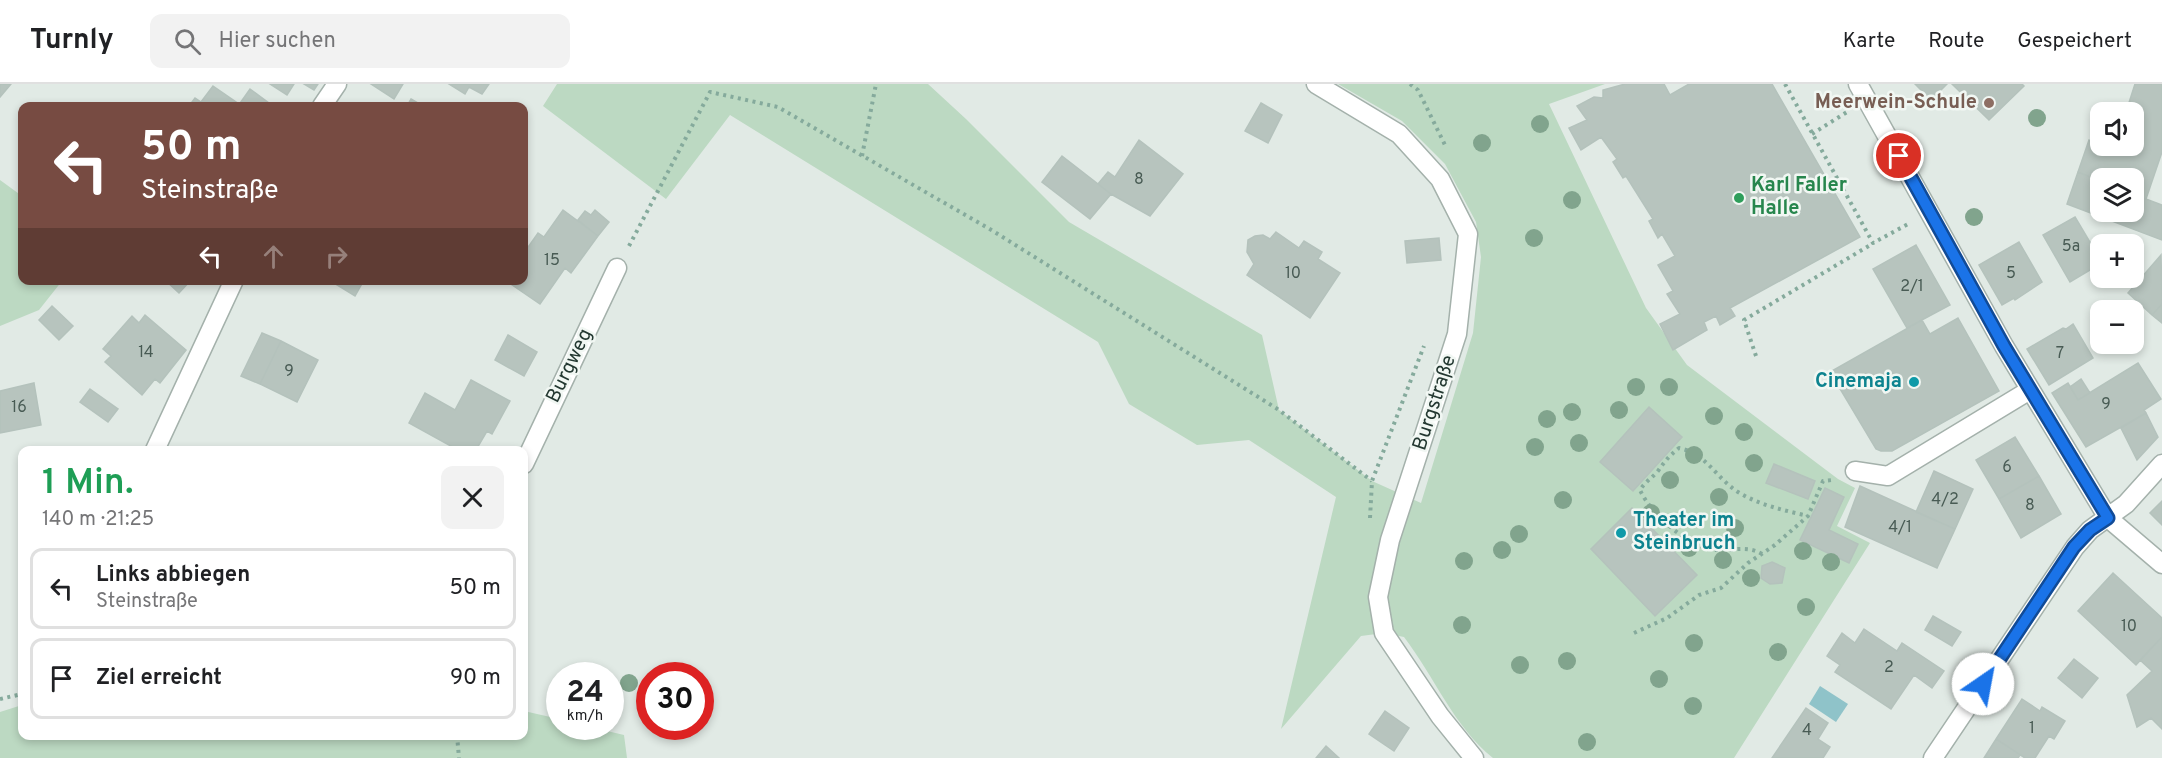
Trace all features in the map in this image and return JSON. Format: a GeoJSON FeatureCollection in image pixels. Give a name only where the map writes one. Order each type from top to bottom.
{"type":"FeatureCollection","features":[{"type":"Feature","properties":{"kind":"street"},"geometry":{"type":"LineString","coordinates":[[325,102],[337,84]]}},
{"type":"Feature","properties":{"kind":"street","name":"Burgstraße"},"geometry":{"type":"LineString","coordinates":[[1316,84],[1399,134],[1440,179],[1467,234],[1457,334],[1390,540],[1378,597],[1384,633],[1440,716],[1474,758]]}},
{"type":"Feature","properties":{"kind":"street"},"geometry":{"type":"LineString","coordinates":[[1863,92],[2030,390],[2108,518],[2162,564]]}},
{"type":"Feature","properties":{"kind":"street","name":"Burgweg"},"geometry":{"type":"LineString","coordinates":[[528,456],[617,268]]}},
{"type":"Feature","properties":{"kind":"street"},"geometry":{"type":"LineString","coordinates":[[157,446],[232,285]]}},
{"type":"Feature","properties":{"kind":"street"},"geometry":{"type":"LineString","coordinates":[[1855,471],[1888,476],[2030,390]]}},
{"type":"Feature","properties":{"kind":"street"},"geometry":{"type":"LineString","coordinates":[[1933,758],[2074,547],[2090,530],[2126,504],[2162,464]]}},
{"type":"Feature","properties":{"kind":"path"},"geometry":{"type":"LineString","coordinates":[[862,156],[876,84]]}},
{"type":"Feature","properties":{"kind":"path"},"geometry":{"type":"LineString","coordinates":[[1785,84],[1873,243]]}},
{"type":"Feature","properties":{"kind":"path"},"geometry":{"type":"LineString","coordinates":[[617,268],[710,92],[778,107],[993,231],[1279,410],[1372,481]]}},
{"type":"Feature","properties":{"kind":"path"},"geometry":{"type":"LineString","coordinates":[[1812,134],[1863,92]]}},
{"type":"Feature","properties":{"kind":"path"},"geometry":{"type":"LineString","coordinates":[[1756,357],[1744,320],[1873,243],[1930,213]]}},
{"type":"Feature","properties":{"kind":"path"},"geometry":{"type":"LineString","coordinates":[[1762,554],[1753,549],[1713,550],[1697,545],[1676,531],[1645,502],[1640,490],[1665,459],[1679,448],[1692,451],[1736,490],[1757,503],[1808,516]]}},
{"type":"Feature","properties":{"kind":"path"},"geometry":{"type":"LineString","coordinates":[[1634,633],[1667,618],[1699,595],[1721,588],[1748,563],[1808,516],[1823,481],[1838,479],[1855,471]]}},
{"type":"Feature","properties":{"kind":"path"},"geometry":{"type":"LineString","coordinates":[[0,699],[18,695]]}},
{"type":"Feature","properties":{"kind":"path"},"geometry":{"type":"LineString","coordinates":[[457,740],[459,758]]}},
{"type":"Feature","properties":{"kind":"green space"},"geometry":{"type":"Polygon","coordinates":[[[557,84],[928,84],[1069,222],[1262,335],[1279,410],[1372,481],[1421,503],[1473,333],[1481,257],[1476,222],[1445,164],[1402,121],[1338,84],[1605,84],[1549,104],[1646,308],[1687,365],[1838,479],[1855,488],[1837,526],[1870,543],[1734,758],[1493,758],[1467,732],[1404,637],[1384,633],[1361,636],[1281,729],[1336,497],[1249,440],[1197,445],[1129,404],[1098,342],[730,115],[666,199],[543,106],[557,84]]]}},
{"type":"Feature","properties":{"kind":"green space"},"geometry":{"type":"Polygon","coordinates":[[[0,180],[18,193],[18,285],[59,285],[39,310],[0,326],[0,180]]]}},
{"type":"Feature","properties":{"kind":"green space"},"geometry":{"type":"Polygon","coordinates":[[[18,706],[18,740],[528,740],[528,712],[546,716],[546,740],[624,740],[624,735],[627,758],[0,758],[0,712],[18,706]]]}},
{"type":"Feature","properties":{"kind":"water"},"geometry":{"type":"Polygon","coordinates":[[[1820,686],[1848,704],[1836,722],[1809,704],[1820,686]]]}},
{"type":"Feature","properties":{"kind":"building"},"geometry":{"type":"Polygon","coordinates":[[[0,84],[11,84],[0,97],[0,84]]]}},
{"type":"Feature","properties":{"kind":"building"},"geometry":{"type":"Polygon","coordinates":[[[270,84],[294,84],[287,95],[270,84]]]}},
{"type":"Feature","properties":{"kind":"building"},"geometry":{"type":"Polygon","coordinates":[[[304,84],[318,84],[314,90],[304,84]]]}},
{"type":"Feature","properties":{"kind":"building"},"geometry":{"type":"Polygon","coordinates":[[[371,84],[403,84],[394,99],[371,84]]]}},
{"type":"Feature","properties":{"kind":"building"},"geometry":{"type":"Polygon","coordinates":[[[449,84],[489,84],[482,94],[469,87],[465,94],[449,84]]]}},
{"type":"Feature","properties":{"kind":"building","name":"Karl Faller Halle"},"geometry":{"type":"Polygon","coordinates":[[[1625,84],[1664,84],[1670,95],[1689,84],[1772,84],[1860,237],[1730,308],[1735,316],[1720,325],[1716,316],[1704,322],[1707,330],[1673,350],[1660,324],[1680,314],[1667,294],[1673,291],[1658,265],[1675,256],[1662,234],[1658,238],[1649,221],[1653,219],[1626,176],[1623,178],[1613,162],[1617,159],[1601,137],[1581,150],[1569,128],[1587,120],[1577,106],[1594,97],[1603,98],[1603,90],[1625,84]]]}},
{"type":"Feature","properties":{"kind":"building"},"geometry":{"type":"Polygon","coordinates":[[[1915,84],[1947,84],[1931,100],[1915,84]]]}},
{"type":"Feature","properties":{"kind":"building","name":"Meerwein-Schule"},"geometry":{"type":"Polygon","coordinates":[[[1952,84],[2022,84],[2024,86],[1989,120],[1952,84]]]}},
{"type":"Feature","properties":{"kind":"building"},"geometry":{"type":"Polygon","coordinates":[[[2135,84],[2162,84],[2162,152],[2146,199],[2144,198],[2144,168],[2090,168],[2090,177],[2078,172],[2089,140],[2090,156],[2144,156],[2144,102],[2129,102],[2135,84]]]}},
{"type":"Feature","properties":{"kind":"building"},"geometry":{"type":"Polygon","coordinates":[[[213,86],[236,102],[201,102],[213,86]]]}},
{"type":"Feature","properties":{"kind":"building"},"geometry":{"type":"Polygon","coordinates":[[[250,89],[268,102],[241,102],[250,89]]]}},
{"type":"Feature","properties":{"kind":"building"},"geometry":{"type":"Polygon","coordinates":[[[1261,103],[1282,115],[1268,143],[1245,131],[1261,103]]]}},
{"type":"Feature","properties":{"kind":"building"},"geometry":{"type":"Polygon","coordinates":[[[1139,140],[1183,174],[1150,216],[1098,184],[1108,172],[1115,177],[1139,140]]]}},
{"type":"Feature","properties":{"kind":"building"},"geometry":{"type":"Polygon","coordinates":[[[1062,156],[1111,194],[1090,219],[1042,182],[1062,156]]]}},
{"type":"Feature","properties":{"kind":"building"},"geometry":{"type":"Polygon","coordinates":[[[2078,172],[2090,177],[2090,213],[2067,204],[2078,172]]]}},
{"type":"Feature","properties":{"kind":"building"},"geometry":{"type":"Polygon","coordinates":[[[2144,198],[2162,205],[2162,240],[2114,222],[2144,222],[2144,198]]]}},
{"type":"Feature","properties":{"kind":"building"},"geometry":{"type":"Polygon","coordinates":[[[563,210],[598,236],[571,273],[565,268],[540,304],[512,285],[528,285],[528,247],[538,233],[544,237],[563,210]]]}},
{"type":"Feature","properties":{"kind":"building"},"geometry":{"type":"Polygon","coordinates":[[[595,210],[609,222],[598,236],[578,220],[585,211],[591,215],[595,210]]]}},
{"type":"Feature","properties":{"kind":"building"},"geometry":{"type":"Polygon","coordinates":[[[2075,217],[2090,242],[2090,270],[2070,282],[2043,235],[2075,217]]]}},
{"type":"Feature","properties":{"kind":"building"},"geometry":{"type":"Polygon","coordinates":[[[1276,232],[1299,248],[1304,241],[1322,252],[1318,259],[1340,273],[1310,318],[1247,275],[1254,264],[1247,252],[1248,240],[1263,235],[1270,239],[1276,232]]]}},
{"type":"Feature","properties":{"kind":"building"},"geometry":{"type":"Polygon","coordinates":[[[1439,238],[1441,260],[1407,263],[1405,241],[1439,238]]]}},
{"type":"Feature","properties":{"kind":"building"},"geometry":{"type":"Polygon","coordinates":[[[2019,242],[2042,282],[2015,300],[2014,298],[2002,305],[1979,265],[2019,242]]]}},
{"type":"Feature","properties":{"kind":"building"},"geometry":{"type":"Polygon","coordinates":[[[1916,245],[1950,305],[1907,328],[1873,269],[1916,245]]]}},
{"type":"Feature","properties":{"kind":"building"},"geometry":{"type":"Polygon","coordinates":[[[2161,255],[2162,304],[2152,315],[2144,308],[2144,300],[2136,300],[2128,293],[2132,288],[2144,288],[2144,275],[2161,255]]]}},
{"type":"Feature","properties":{"kind":"building"},"geometry":{"type":"Polygon","coordinates":[[[170,285],[186,285],[179,293],[170,285]]]}},
{"type":"Feature","properties":{"kind":"building"},"geometry":{"type":"Polygon","coordinates":[[[337,285],[361,285],[355,296],[337,285]]]}},
{"type":"Feature","properties":{"kind":"building"},"geometry":{"type":"Polygon","coordinates":[[[2162,304],[2162,323],[2152,315],[2162,304]]]}},
{"type":"Feature","properties":{"kind":"building"},"geometry":{"type":"Polygon","coordinates":[[[52,306],[73,326],[59,340],[39,320],[52,306]]]}},
{"type":"Feature","properties":{"kind":"building"},"geometry":{"type":"Polygon","coordinates":[[[145,315],[186,350],[160,383],[155,379],[142,395],[105,362],[111,356],[103,349],[132,316],[139,323],[145,315]]]}},
{"type":"Feature","properties":{"kind":"building","name":"Cinemaja"},"geometry":{"type":"Polygon","coordinates":[[[1958,318],[1999,391],[1892,451],[1876,449],[1830,372],[1922,320],[1930,334],[1958,318]]]}},
{"type":"Feature","properties":{"kind":"building"},"geometry":{"type":"Polygon","coordinates":[[[2073,324],[2093,358],[2049,385],[2027,349],[2063,328],[2066,329],[2073,324]]]}},
{"type":"Feature","properties":{"kind":"building"},"geometry":{"type":"Polygon","coordinates":[[[262,333],[281,341],[260,384],[241,376],[262,333]]]}},
{"type":"Feature","properties":{"kind":"building"},"geometry":{"type":"Polygon","coordinates":[[[508,335],[537,352],[524,376],[495,360],[508,335]]]}},
{"type":"Feature","properties":{"kind":"building"},"geometry":{"type":"Polygon","coordinates":[[[281,341],[318,360],[297,402],[260,384],[281,341]]]}},
{"type":"Feature","properties":{"kind":"building"},"geometry":{"type":"Polygon","coordinates":[[[2138,363],[2161,399],[2144,410],[2146,413],[2086,447],[2052,393],[2068,383],[2078,400],[2138,363]]]}},
{"type":"Feature","properties":{"kind":"building"},"geometry":{"type":"Polygon","coordinates":[[[2081,379],[2090,393],[2078,400],[2070,387],[2081,379]]]}},
{"type":"Feature","properties":{"kind":"building"},"geometry":{"type":"Polygon","coordinates":[[[471,380],[510,401],[492,434],[487,431],[478,446],[451,446],[409,423],[425,393],[455,410],[471,380]]]}},
{"type":"Feature","properties":{"kind":"building"},"geometry":{"type":"Polygon","coordinates":[[[34,383],[41,425],[0,433],[0,391],[34,383]]]}},
{"type":"Feature","properties":{"kind":"building"},"geometry":{"type":"Polygon","coordinates":[[[90,389],[118,409],[108,422],[80,402],[90,389]]]}},
{"type":"Feature","properties":{"kind":"building"},"geometry":{"type":"Polygon","coordinates":[[[1649,407],[1682,437],[1633,491],[1600,462],[1649,407]]]}},
{"type":"Feature","properties":{"kind":"building"},"geometry":{"type":"Polygon","coordinates":[[[2146,413],[2158,437],[2137,460],[2121,428],[2146,413]]]}},
{"type":"Feature","properties":{"kind":"building"},"geometry":{"type":"Polygon","coordinates":[[[2015,437],[2039,476],[1999,499],[1976,460],[2015,437]]]}},
{"type":"Feature","properties":{"kind":"building"},"geometry":{"type":"Polygon","coordinates":[[[1774,464],[1815,481],[1808,499],[1766,483],[1774,464]]]}},
{"type":"Feature","properties":{"kind":"building"},"geometry":{"type":"Polygon","coordinates":[[[1934,471],[1973,489],[1955,529],[1916,512],[1934,471]]]}},
{"type":"Feature","properties":{"kind":"building"},"geometry":{"type":"Polygon","coordinates":[[[2039,476],[2061,514],[2021,538],[1999,499],[2039,476]]]}},
{"type":"Feature","properties":{"kind":"building"},"geometry":{"type":"Polygon","coordinates":[[[1860,486],[1955,529],[1937,568],[1845,527],[1860,486]]]}},
{"type":"Feature","properties":{"kind":"building"},"geometry":{"type":"Polygon","coordinates":[[[1825,488],[1844,497],[1829,530],[1858,544],[1849,563],[1800,540],[1825,488]]]}},
{"type":"Feature","properties":{"kind":"building"},"geometry":{"type":"Polygon","coordinates":[[[2162,501],[2162,525],[2150,513],[2162,501]]]}},
{"type":"Feature","properties":{"kind":"building"},"geometry":{"type":"Polygon","coordinates":[[[1632,508],[1697,575],[1655,616],[1591,549],[1632,508]]]}},
{"type":"Feature","properties":{"kind":"building"},"geometry":{"type":"Polygon","coordinates":[[[1772,562],[1785,568],[1782,583],[1770,584],[1761,578],[1762,566],[1772,562]]]}},
{"type":"Feature","properties":{"kind":"building"},"geometry":{"type":"Polygon","coordinates":[[[2113,573],[2162,618],[2162,637],[2136,665],[2078,611],[2113,573]]]}},
{"type":"Feature","properties":{"kind":"building"},"geometry":{"type":"Polygon","coordinates":[[[1933,616],[1961,632],[1952,646],[1925,630],[1933,616]]]}},
{"type":"Feature","properties":{"kind":"building"},"geometry":{"type":"Polygon","coordinates":[[[1864,629],[1897,651],[1902,643],[1944,671],[1932,688],[1914,675],[1891,709],[1835,672],[1840,665],[1827,656],[1842,633],[1855,643],[1864,629]]]}},
{"type":"Feature","properties":{"kind":"building"},"geometry":{"type":"Polygon","coordinates":[[[2162,637],[2162,729],[2151,718],[2137,727],[2127,695],[2152,671],[2140,660],[2162,637]]]}},
{"type":"Feature","properties":{"kind":"building"},"geometry":{"type":"Polygon","coordinates":[[[2074,659],[2098,678],[2082,698],[2058,678],[2074,659]]]}},
{"type":"Feature","properties":{"kind":"building"},"geometry":{"type":"Polygon","coordinates":[[[2022,699],[2040,711],[2042,707],[2065,721],[2054,739],[2049,736],[2035,758],[2025,758],[1996,739],[2022,699]]]}},
{"type":"Feature","properties":{"kind":"building"},"geometry":{"type":"Polygon","coordinates":[[[1806,708],[1828,723],[1818,739],[1830,747],[1823,758],[1772,758],[1806,708]]]}},
{"type":"Feature","properties":{"kind":"building"},"geometry":{"type":"Polygon","coordinates":[[[1385,711],[1409,728],[1394,751],[1369,734],[1385,711]]]}},
{"type":"Feature","properties":{"kind":"building"},"geometry":{"type":"Polygon","coordinates":[[[1996,739],[2020,755],[2018,758],[1984,758],[1996,739]]]}},
{"type":"Feature","properties":{"kind":"building"},"geometry":{"type":"Polygon","coordinates":[[[1326,746],[1339,758],[1316,758],[1326,746]]]}},
{"type":"Feature","properties":{"kind":"place","name":"Meerwein-Schule"},"geometry":{"type":"Point","coordinates":[1989,103]}},
{"type":"Feature","properties":{"kind":"place","name":"Karl Faller Halle"},"geometry":{"type":"Point","coordinates":[1739,198]}},
{"type":"Feature","properties":{"kind":"place","name":"Cinemaja"},"geometry":{"type":"Point","coordinates":[1914,382]}},
{"type":"Feature","properties":{"kind":"place","name":"Theater im Steinbruch"},"geometry":{"type":"Point","coordinates":[1621,533]}},
{"type":"Feature","properties":{"kind":"route"},"geometry":{"type":"LineString","coordinates":[[1899,156],[2004,346],[2108,518],[2090,530],[2074,547],[1983,684]]}}]}
